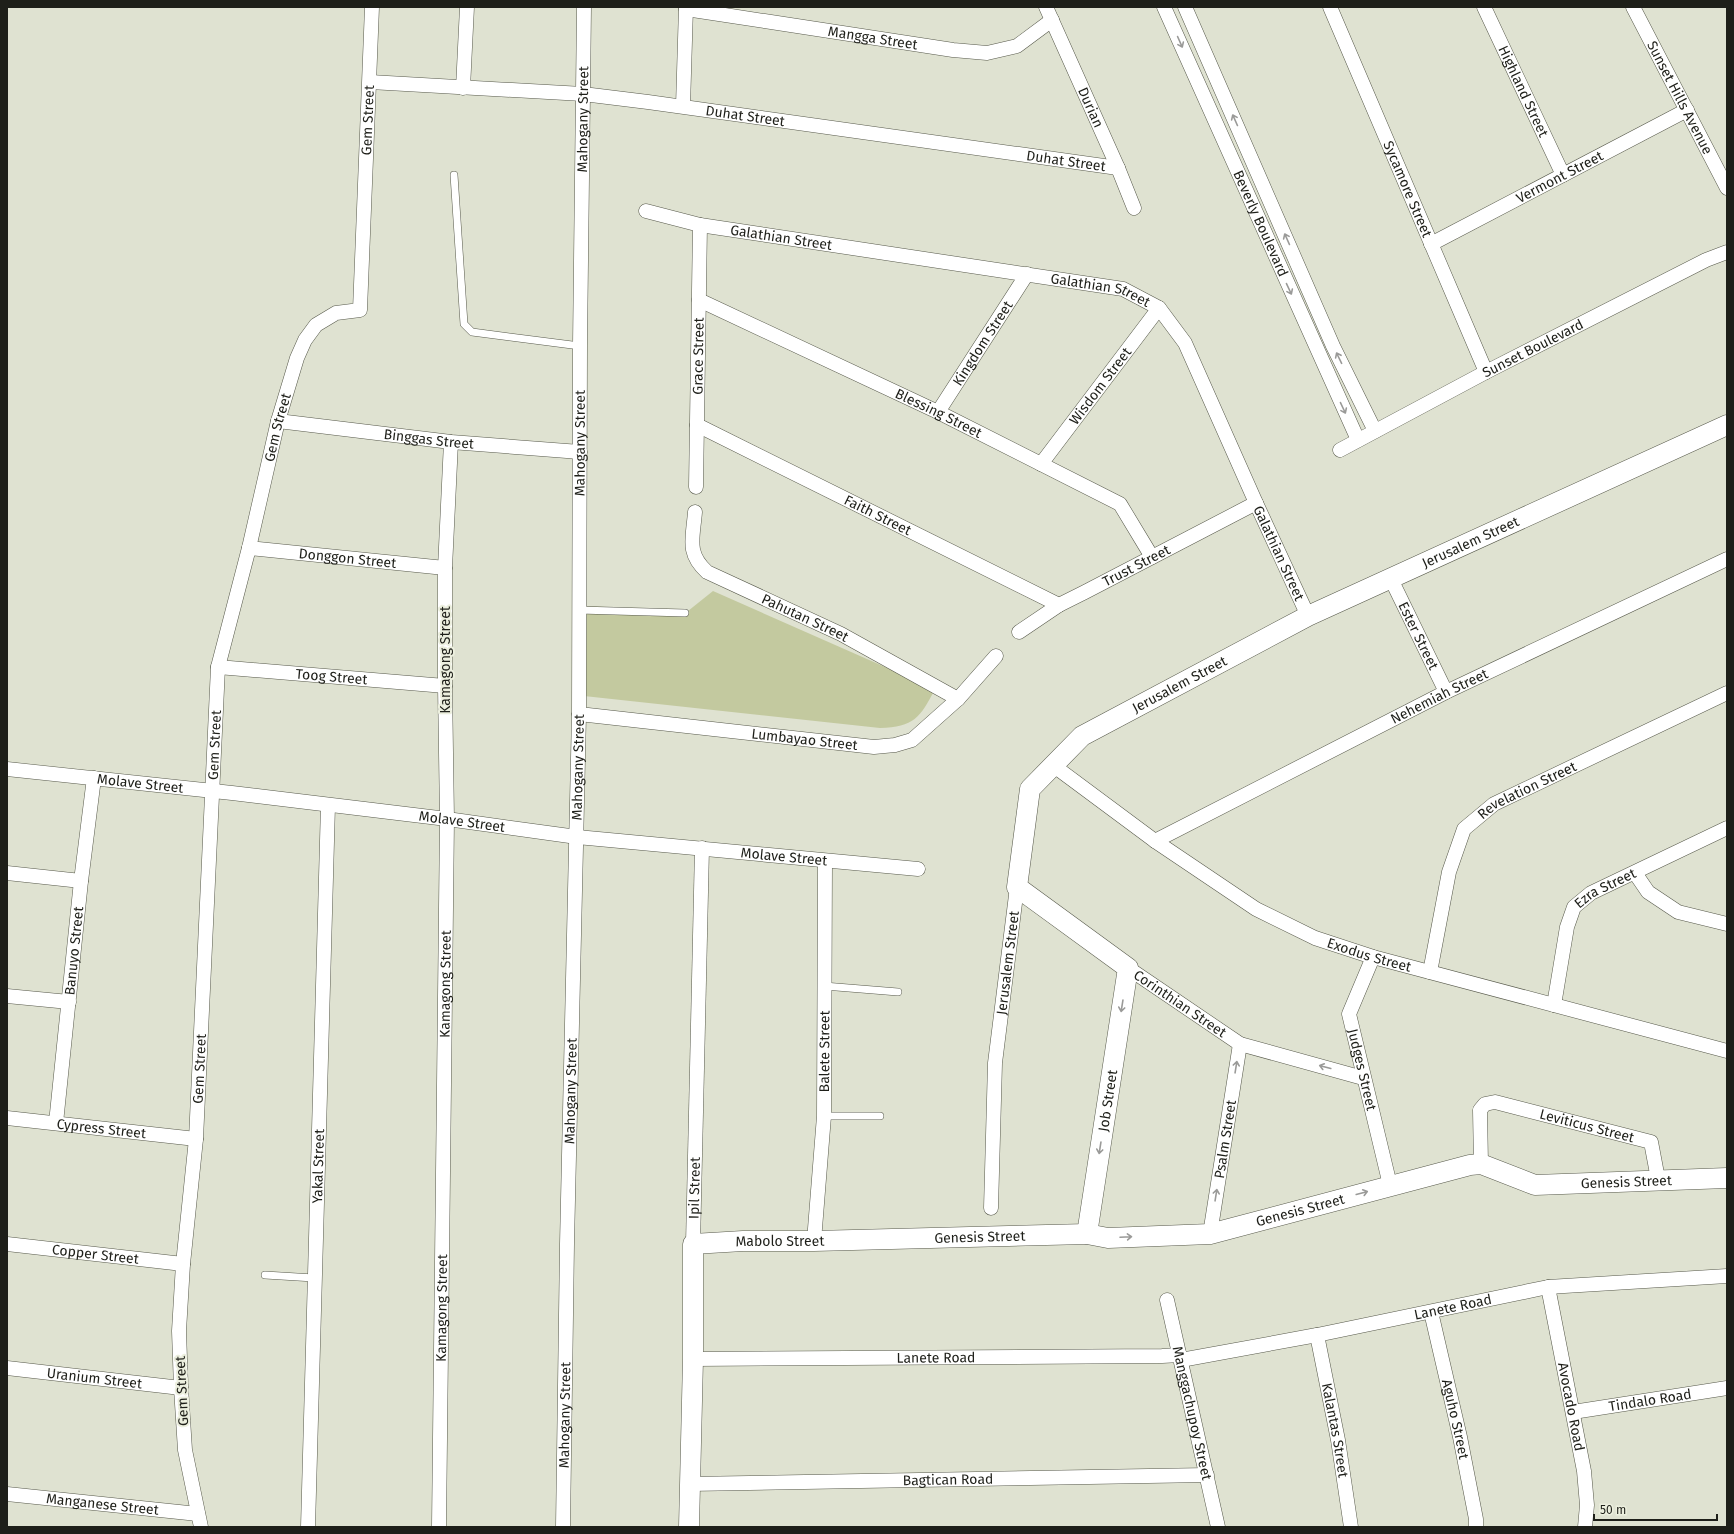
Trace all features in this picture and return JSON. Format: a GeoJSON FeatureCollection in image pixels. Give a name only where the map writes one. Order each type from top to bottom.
{"type":"FeatureCollection","features":[{"type":"Feature","properties":{"kind":"street","name":"Gem Street"},"geometry":{"type":"LineString","coordinates":[[200,1520],[185,1450],[179,1331],[183,1264],[196,1139],[218,667],[249,548],[278,421],[297,358],[305,340],[316,325],[336,313],[360,310],[372,7]]}},
{"type":"Feature","properties":{"kind":"street"},"geometry":{"type":"LineString","coordinates":[[463,88],[466,7]]}},
{"type":"Feature","properties":{"kind":"street","name":"Mahogany Street"},"geometry":{"type":"LineString","coordinates":[[563,1527],[579,714],[580,346],[584,7]]}},
{"type":"Feature","properties":{"kind":"street","name":"Beverly Boulevard"},"geometry":{"type":"LineString","coordinates":[[1164,7],[1358,440]]}},
{"type":"Feature","properties":{"kind":"street","name":"Beverly Boulevard"},"geometry":{"type":"LineString","coordinates":[[1185,7],[1333,346],[1375,431]]}},
{"type":"Feature","properties":{"kind":"street","name":"Sycamore Street"},"geometry":{"type":"LineString","coordinates":[[1330,7],[1486,372]]}},
{"type":"Feature","properties":{"kind":"street","name":"Highland Street"},"geometry":{"type":"LineString","coordinates":[[1484,7],[1563,175]]}},
{"type":"Feature","properties":{"kind":"street","name":"Sunset Hills Avenue"},"geometry":{"type":"LineString","coordinates":[[1633,7],[1727,188]]}},
{"type":"Feature","properties":{"kind":"street"},"geometry":{"type":"LineString","coordinates":[[683,106],[686,8]]}},
{"type":"Feature","properties":{"kind":"street","name":"Mangga Street"},"geometry":{"type":"LineString","coordinates":[[686,8],[953,50],[987,53],[1017,46],[1049,13]]}},
{"type":"Feature","properties":{"kind":"street","name":"Durian"},"geometry":{"type":"LineString","coordinates":[[1049,13],[1118,168],[1134,208]]}},
{"type":"Feature","properties":{"kind":"street","name":"Duhat Street"},"geometry":{"type":"LineString","coordinates":[[370,82],[583,94],[683,106],[1118,168]]}},
{"type":"Feature","properties":{"kind":"street","name":"Vermont Street"},"geometry":{"type":"LineString","coordinates":[[1431,244],[1687,110]]}},
{"type":"Feature","properties":{"kind":"street","name":"Galathian Street"},"geometry":{"type":"LineString","coordinates":[[646,211],[700,225],[1123,289],[1159,308],[1185,343],[1308,616]]}},
{"type":"Feature","properties":{"kind":"street","name":"Grace Street"},"geometry":{"type":"LineString","coordinates":[[696,486],[700,225]]}},
{"type":"Feature","properties":{"kind":"street","name":"Sunset Boulevard"},"geometry":{"type":"LineString","coordinates":[[1340,450],[1486,372],[1706,260],[1727,252]]}},
{"type":"Feature","properties":{"kind":"street","name":"Kingdom Street"},"geometry":{"type":"LineString","coordinates":[[938,412],[1027,274]]}},
{"type":"Feature","properties":{"kind":"street","name":"Blessing Street"},"geometry":{"type":"LineString","coordinates":[[699,300],[938,412],[1120,504],[1152,557]]}},
{"type":"Feature","properties":{"kind":"street","name":"Wisdom Street"},"geometry":{"type":"LineString","coordinates":[[1041,464],[1159,308]]}},
{"type":"Feature","properties":{"kind":"street","name":"Binggas Street"},"geometry":{"type":"LineString","coordinates":[[278,421],[451,442],[580,452]]}},
{"type":"Feature","properties":{"kind":"street","name":"Faith Street"},"geometry":{"type":"LineString","coordinates":[[697,425],[1059,604]]}},
{"type":"Feature","properties":{"kind":"street","name":"Jerusalem Street"},"geometry":{"type":"LineString","coordinates":[[991,1208],[995,1063],[1030,789],[1082,736],[1308,616],[1727,425]]}},
{"type":"Feature","properties":{"kind":"street","name":"Kamagong Street"},"geometry":{"type":"LineString","coordinates":[[439,1527],[447,819],[445,686],[446,568],[451,442]]}},
{"type":"Feature","properties":{"kind":"street","name":"Trust Street"},"geometry":{"type":"LineString","coordinates":[[1019,632],[1059,604],[1256,503]]}},
{"type":"Feature","properties":{"kind":"street","name":"Pahutan Street"},"geometry":{"type":"LineString","coordinates":[[695,512],[692,548],[698,564],[707,572],[841,634],[958,699]]}},
{"type":"Feature","properties":{"kind":"street","name":"Donggon Street"},"geometry":{"type":"LineString","coordinates":[[249,548],[446,568]]}},
{"type":"Feature","properties":{"kind":"street","name":"Nehemiah Street"},"geometry":{"type":"LineString","coordinates":[[1155,841],[1446,692],[1727,559]]}},
{"type":"Feature","properties":{"kind":"street","name":"Ester Street"},"geometry":{"type":"LineString","coordinates":[[1391,579],[1446,692]]}},
{"type":"Feature","properties":{"kind":"street","name":"Lumbayao Street"},"geometry":{"type":"LineString","coordinates":[[579,714],[874,747],[895,745],[912,740],[958,699],[996,656]]}},
{"type":"Feature","properties":{"kind":"street","name":"Toog Street"},"geometry":{"type":"LineString","coordinates":[[218,667],[445,686]]}},
{"type":"Feature","properties":{"kind":"street","name":"Revelation Street"},"geometry":{"type":"LineString","coordinates":[[1430,972],[1449,872],[1464,829],[1494,804],[1727,693]]}},
{"type":"Feature","properties":{"kind":"street","name":"Exodus Street"},"geometry":{"type":"LineString","coordinates":[[1054,766],[1155,841],[1256,909],[1315,938],[1373,957],[1727,1051]]}},
{"type":"Feature","properties":{"kind":"street","name":"Molave Street"},"geometry":{"type":"LineString","coordinates":[[7,769],[213,790],[447,819],[577,837],[918,869]]}},
{"type":"Feature","properties":{"kind":"street","name":"Banuyo Street"},"geometry":{"type":"LineString","coordinates":[[56,1123],[81,881],[94,778]]}},
{"type":"Feature","properties":{"kind":"street","name":"Yakal Street"},"geometry":{"type":"LineString","coordinates":[[308,1527],[328,804]]}},
{"type":"Feature","properties":{"kind":"street","name":"Ezra Street"},"geometry":{"type":"LineString","coordinates":[[1554,1005],[1567,927],[1574,907],[1591,893],[1727,828]]}},
{"type":"Feature","properties":{"kind":"street","name":"Ipil Street"},"geometry":{"type":"LineString","coordinates":[[689,1527],[693,1359],[693,1244],[702,848]]}},
{"type":"Feature","properties":{"kind":"street","name":"Balete Street"},"geometry":{"type":"LineString","coordinates":[[814,1241],[824,1116],[825,861]]}},
{"type":"Feature","properties":{"kind":"street"},"geometry":{"type":"LineString","coordinates":[[1635,872],[1648,892],[1678,912],[1727,924]]}},
{"type":"Feature","properties":{"kind":"street"},"geometry":{"type":"LineString","coordinates":[[7,873],[81,881]]}},
{"type":"Feature","properties":{"kind":"street","name":"Corinthian Street"},"geometry":{"type":"LineString","coordinates":[[1017,887],[1128,968],[1240,1044],[1363,1078]]}},
{"type":"Feature","properties":{"kind":"street","name":"Judges Street"},"geometry":{"type":"LineString","coordinates":[[1373,957],[1349,1014],[1363,1078],[1390,1185]]}},
{"type":"Feature","properties":{"kind":"street","name":"Job Street"},"geometry":{"type":"LineString","coordinates":[[1087,1234],[1128,968]]}},
{"type":"Feature","properties":{"kind":"street"},"geometry":{"type":"LineString","coordinates":[[7,996],[69,1002]]}},
{"type":"Feature","properties":{"kind":"street","name":"Psalm Street"},"geometry":{"type":"LineString","coordinates":[[1210,1234],[1240,1044]]}},
{"type":"Feature","properties":{"kind":"street","name":"Leviticus Street"},"geometry":{"type":"LineString","coordinates":[[1481,1164],[1480,1110],[1485,1104],[1496,1102],[1651,1142],[1658,1179]]}},
{"type":"Feature","properties":{"kind":"street","name":"Cypress Street"},"geometry":{"type":"LineString","coordinates":[[7,1118],[196,1139]]}},
{"type":"Feature","properties":{"kind":"street","name":"Genesis Street"},"geometry":{"type":"LineString","coordinates":[[868,1240],[1087,1234],[1108,1238],[1210,1234],[1390,1185],[1470,1165],[1481,1164],[1535,1185],[1658,1179],[1727,1178]]}},
{"type":"Feature","properties":{"kind":"street","name":"Mabolo Street"},"geometry":{"type":"LineString","coordinates":[[693,1244],[743,1241],[868,1240]]}},
{"type":"Feature","properties":{"kind":"street","name":"Copper Street"},"geometry":{"type":"LineString","coordinates":[[7,1244],[183,1264]]}},
{"type":"Feature","properties":{"kind":"street","name":"Lanete Road"},"geometry":{"type":"LineString","coordinates":[[693,1359],[1181,1357],[1317,1335],[1548,1287],[1727,1276]]}},
{"type":"Feature","properties":{"kind":"street","name":"Avocado Road"},"geometry":{"type":"LineString","coordinates":[[1548,1287],[1584,1471],[1586,1505],[1585,1527]]}},
{"type":"Feature","properties":{"kind":"street","name":"Manggachupoy Street"},"geometry":{"type":"LineString","coordinates":[[1167,1300],[1218,1527]]}},
{"type":"Feature","properties":{"kind":"street","name":"Aguho Street"},"geometry":{"type":"LineString","coordinates":[[1431,1312],[1460,1436],[1476,1519],[1476,1527]]}},
{"type":"Feature","properties":{"kind":"street","name":"Kalantas Street"},"geometry":{"type":"LineString","coordinates":[[1317,1335],[1338,1440],[1351,1527]]}},
{"type":"Feature","properties":{"kind":"street","name":"Uranium Street"},"geometry":{"type":"LineString","coordinates":[[7,1368],[181,1388]]}},
{"type":"Feature","properties":{"kind":"street","name":"Tindalo Road"},"geometry":{"type":"LineString","coordinates":[[1573,1412],[1727,1388]]}},
{"type":"Feature","properties":{"kind":"street","name":"Bagtican Road"},"geometry":{"type":"LineString","coordinates":[[689,1484],[721,1482],[1207,1475]]}},
{"type":"Feature","properties":{"kind":"street","name":"Manganese Street"},"geometry":{"type":"LineString","coordinates":[[7,1494],[200,1520]]}},
{"type":"Feature","properties":{"kind":"lane"},"geometry":{"type":"LineString","coordinates":[[454,175],[464,324],[472,332],[580,346]]}},
{"type":"Feature","properties":{"kind":"lane"},"geometry":{"type":"LineString","coordinates":[[579,610],[685,613]]}},
{"type":"Feature","properties":{"kind":"lane"},"geometry":{"type":"LineString","coordinates":[[824,986],[898,992]]}},
{"type":"Feature","properties":{"kind":"lane"},"geometry":{"type":"LineString","coordinates":[[824,1116],[880,1116]]}},
{"type":"Feature","properties":{"kind":"lane"},"geometry":{"type":"LineString","coordinates":[[265,1276],[314,1278]]}},
{"type":"Feature","properties":{"kind":"green space"},"geometry":{"type":"Polygon","coordinates":[[[713,591],[935,689],[925,707],[915,719],[901,726],[880,728],[584,696],[584,606],[688,611],[713,591]]]}}]}
